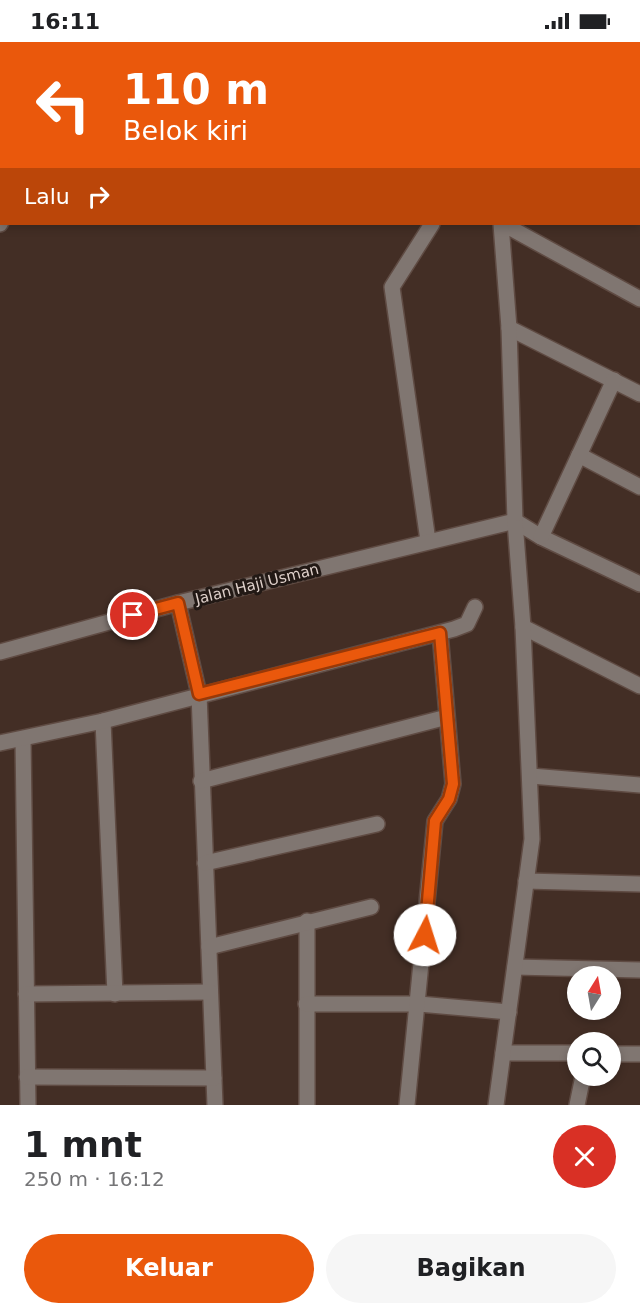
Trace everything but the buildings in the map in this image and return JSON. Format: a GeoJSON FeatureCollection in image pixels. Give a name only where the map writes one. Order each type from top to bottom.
{"type":"FeatureCollection","features":[{"type":"Feature","properties":{"kind":"street"},"geometry":{"type":"LineString","coordinates":[[428,541],[392,287],[431,225]]}},
{"type":"Feature","properties":{"kind":"street"},"geometry":{"type":"LineString","coordinates":[[496,1105],[532,839],[531,776],[515,520],[509,328],[502,225]]}},
{"type":"Feature","properties":{"kind":"street"},"geometry":{"type":"LineString","coordinates":[[504,225],[640,299]]}},
{"type":"Feature","properties":{"kind":"street"},"geometry":{"type":"LineString","coordinates":[[509,328],[640,394]]}},
{"type":"Feature","properties":{"kind":"street"},"geometry":{"type":"LineString","coordinates":[[541,537],[614,381]]}},
{"type":"Feature","properties":{"kind":"street"},"geometry":{"type":"LineString","coordinates":[[579,455],[640,487]]}},
{"type":"Feature","properties":{"kind":"street"},"geometry":{"type":"LineString","coordinates":[[515,520],[541,537],[640,584]]}},
{"type":"Feature","properties":{"kind":"street","name":"Jalan Haji Usman"},"geometry":{"type":"LineString","coordinates":[[0,652],[178,603],[515,520]]}},
{"type":"Feature","properties":{"kind":"street"},"geometry":{"type":"LineString","coordinates":[[178,603],[199,694],[215,1105]]}},
{"type":"Feature","properties":{"kind":"street"},"geometry":{"type":"LineString","coordinates":[[0,743],[103,721],[199,694],[440,633],[467,624],[475,607]]}},
{"type":"Feature","properties":{"kind":"street"},"geometry":{"type":"LineString","coordinates":[[523,627],[640,686]]}},
{"type":"Feature","properties":{"kind":"street"},"geometry":{"type":"LineString","coordinates":[[407,1105],[419,1004],[435,821],[449,799],[453,784],[440,633]]}},
{"type":"Feature","properties":{"kind":"street"},"geometry":{"type":"LineString","coordinates":[[201,781],[447,717]]}},
{"type":"Feature","properties":{"kind":"street"},"geometry":{"type":"LineString","coordinates":[[103,721],[115,994]]}},
{"type":"Feature","properties":{"kind":"street"},"geometry":{"type":"LineString","coordinates":[[23,738],[28,1105]]}},
{"type":"Feature","properties":{"kind":"street"},"geometry":{"type":"LineString","coordinates":[[531,776],[640,785]]}},
{"type":"Feature","properties":{"kind":"street"},"geometry":{"type":"LineString","coordinates":[[205,864],[377,824]]}},
{"type":"Feature","properties":{"kind":"street"},"geometry":{"type":"LineString","coordinates":[[526,880],[640,884]]}},
{"type":"Feature","properties":{"kind":"street"},"geometry":{"type":"LineString","coordinates":[[209,947],[307,921],[371,908]]}},
{"type":"Feature","properties":{"kind":"street"},"geometry":{"type":"LineString","coordinates":[[307,921],[307,1105]]}},
{"type":"Feature","properties":{"kind":"street"},"geometry":{"type":"LineString","coordinates":[[515,967],[640,970]]}},
{"type":"Feature","properties":{"kind":"street"},"geometry":{"type":"LineString","coordinates":[[26,994],[210,992]]}},
{"type":"Feature","properties":{"kind":"street"},"geometry":{"type":"LineString","coordinates":[[306,1004],[419,1004],[508,1012]]}},
{"type":"Feature","properties":{"kind":"street"},"geometry":{"type":"LineString","coordinates":[[503,1053],[567,1053]]}},
{"type":"Feature","properties":{"kind":"street"},"geometry":{"type":"LineString","coordinates":[[621,1054],[640,1054]]}},
{"type":"Feature","properties":{"kind":"street"},"geometry":{"type":"LineString","coordinates":[[27,1077],[214,1078]]}},
{"type":"Feature","properties":{"kind":"street"},"geometry":{"type":"LineString","coordinates":[[576,1105],[581,1086]]}},
{"type":"Feature","properties":{"kind":"route"},"geometry":{"type":"LineString","coordinates":[[133,615],[178,603],[199,694],[440,633],[453,784],[449,799],[435,821],[425,935]]}}]}
